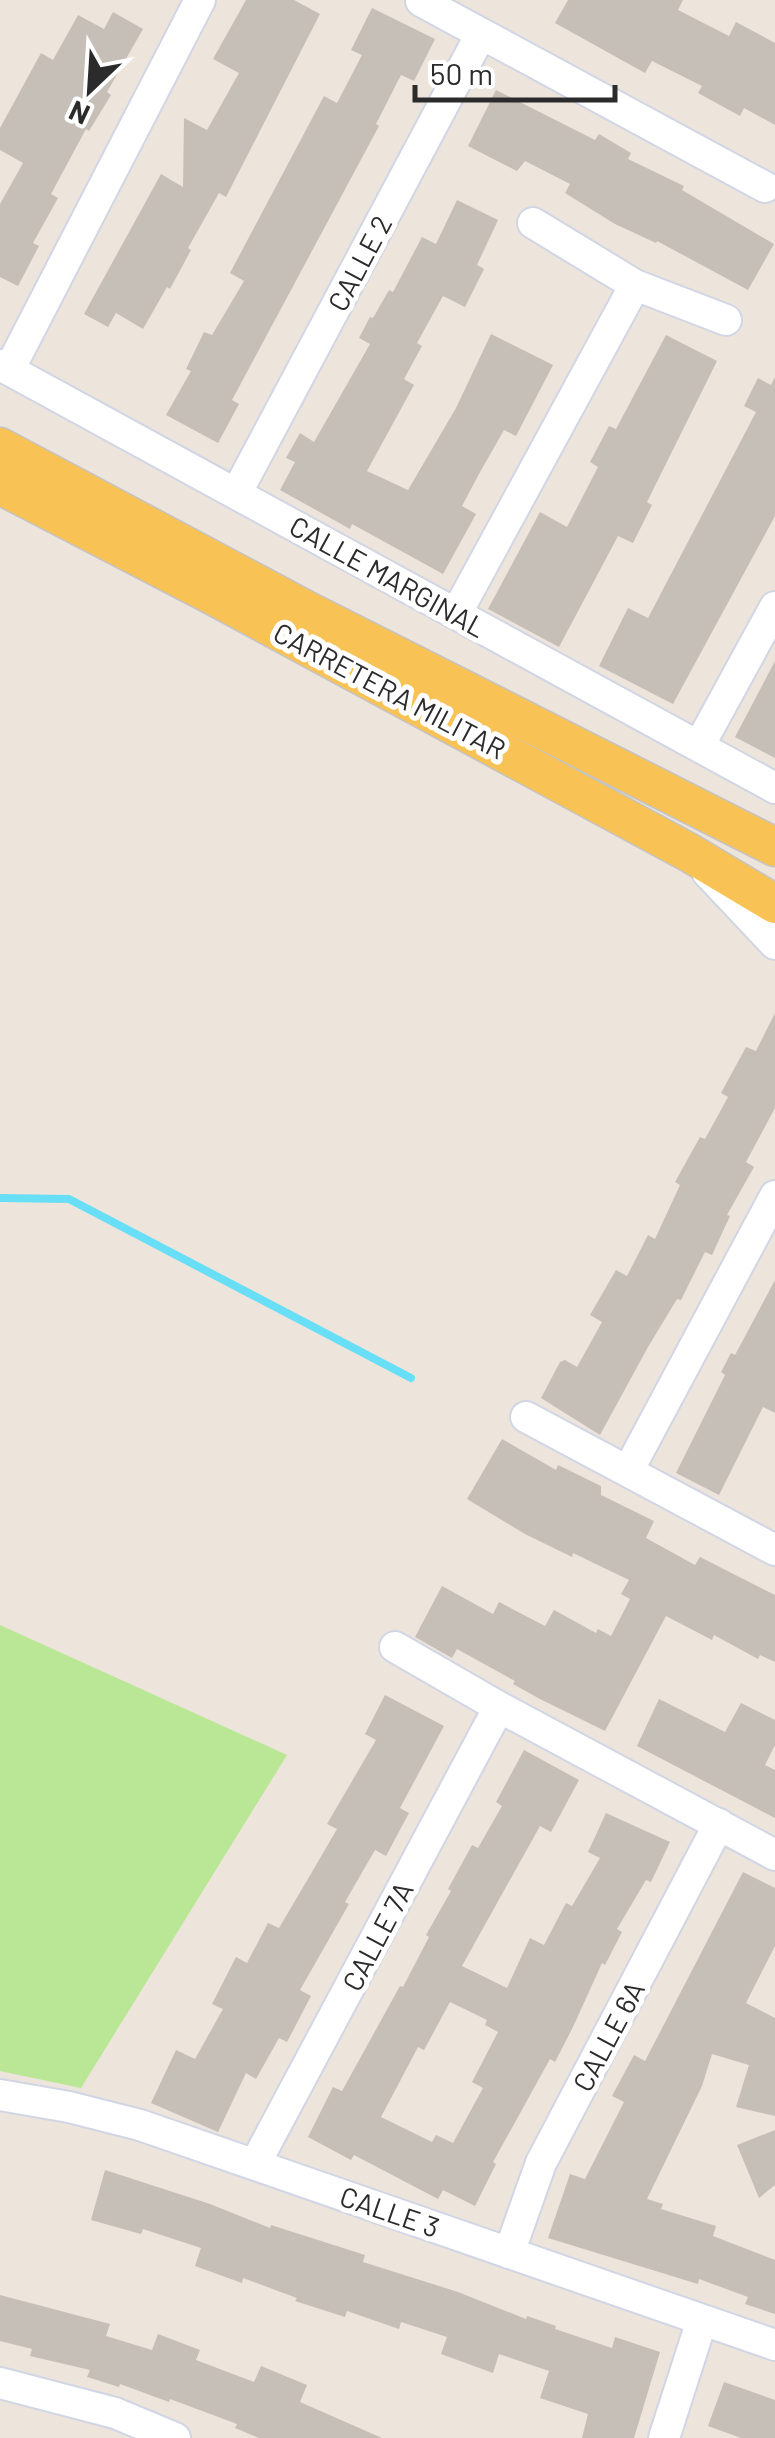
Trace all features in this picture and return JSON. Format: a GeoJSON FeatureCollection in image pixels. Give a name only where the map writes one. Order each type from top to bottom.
{"type":"FeatureCollection","features":[{"type":"Feature","properties":{"kind":"main road","name":"CARRETERA MILITAR"},"geometry":{"type":"LineString","coordinates":[[0,447],[324,619],[775,847]]}},
{"type":"Feature","properties":{"kind":"main road","name":"CARRETERA MILITAR"},"geometry":{"type":"LineString","coordinates":[[0,486],[214,596],[688,852],[775,904]]}},
{"type":"Feature","properties":{"kind":"street"},"geometry":{"type":"LineString","coordinates":[[4,367],[200,0]]}},
{"type":"Feature","properties":{"kind":"street"},"geometry":{"type":"LineString","coordinates":[[421,2],[765,187]]}},
{"type":"Feature","properties":{"kind":"street","name":"CALLE 2"},"geometry":{"type":"LineString","coordinates":[[237,492],[481,34]]}},
{"type":"Feature","properties":{"kind":"street"},"geometry":{"type":"LineString","coordinates":[[533,223],[635,285],[726,320]]}},
{"type":"Feature","properties":{"kind":"street"},"geometry":{"type":"LineString","coordinates":[[456,614],[635,285]]}},
{"type":"Feature","properties":{"kind":"street","name":"CALLE MARGINAL"},"geometry":{"type":"LineString","coordinates":[[4,367],[775,788]]}},
{"type":"Feature","properties":{"kind":"street"},"geometry":{"type":"LineString","coordinates":[[698,746],[775,606]]}},
{"type":"Feature","properties":{"kind":"street"},"geometry":{"type":"LineString","coordinates":[[688,852],[775,944]]}},
{"type":"Feature","properties":{"kind":"street"},"geometry":{"type":"LineString","coordinates":[[628,1471],[775,1196]]}},
{"type":"Feature","properties":{"kind":"street"},"geometry":{"type":"LineString","coordinates":[[526,1417],[775,1550]]}},
{"type":"Feature","properties":{"kind":"street"},"geometry":{"type":"LineString","coordinates":[[396,1647],[775,1856]]}},
{"type":"Feature","properties":{"kind":"street","name":"CALLE 7A"},"geometry":{"type":"LineString","coordinates":[[255,2164],[499,1707]]}},
{"type":"Feature","properties":{"kind":"street","name":"CALLE 6A"},"geometry":{"type":"LineString","coordinates":[[509,2252],[541,2163],[718,1824]]}},
{"type":"Feature","properties":{"kind":"street","name":"CALLE 3"},"geometry":{"type":"LineString","coordinates":[[0,2095],[140,2125],[775,2346]]}},
{"type":"Feature","properties":{"kind":"street"},"geometry":{"type":"LineString","coordinates":[[664,2438],[702,2320]]}},
{"type":"Feature","properties":{"kind":"street"},"geometry":{"type":"LineString","coordinates":[[0,2383],[106,2426],[175,2438]]}},
{"type":"Feature","properties":{"kind":"green space"},"geometry":{"type":"Polygon","coordinates":[[[0,1625],[287,1755],[81,2088],[0,2071],[0,1625]]]}},
{"type":"Feature","properties":{"kind":"building"},"geometry":{"type":"Polygon","coordinates":[[[246,0],[294,0],[320,14],[226,197],[219,193],[170,289],[167,287],[143,329],[116,313],[108,327],[84,314],[161,174],[183,187],[184,118],[207,130],[239,73],[213,59],[246,0]]]}},
{"type":"Feature","properties":{"kind":"building"},"geometry":{"type":"Polygon","coordinates":[[[568,0],[683,0],[678,10],[729,36],[736,22],[775,43],[775,125],[744,108],[740,116],[698,93],[702,86],[652,61],[645,73],[555,23],[568,0]]]}},
{"type":"Feature","properties":{"kind":"building"},"geometry":{"type":"Polygon","coordinates":[[[372,8],[435,39],[414,81],[401,75],[376,124],[379,126],[232,400],[239,404],[218,443],[166,415],[191,371],[186,369],[204,332],[212,335],[244,281],[230,273],[324,96],[337,103],[362,55],[351,50],[372,8]]]}},
{"type":"Feature","properties":{"kind":"building"},"geometry":{"type":"Polygon","coordinates":[[[113,12],[143,29],[107,92],[111,95],[89,131],[86,129],[51,194],[58,198],[33,243],[39,246],[18,286],[0,277],[0,204],[23,163],[0,150],[0,128],[41,53],[53,60],[78,15],[104,29],[113,12]]]}},
{"type":"Feature","properties":{"kind":"building"},"geometry":{"type":"Polygon","coordinates":[[[496,90],[595,140],[599,134],[631,153],[628,159],[684,186],[682,190],[774,244],[748,290],[657,241],[615,224],[565,193],[570,184],[525,161],[517,171],[468,146],[496,90]]]}},
{"type":"Feature","properties":{"kind":"building"},"geometry":{"type":"Polygon","coordinates":[[[457,200],[498,220],[477,265],[484,269],[465,307],[443,296],[417,343],[422,346],[404,379],[414,385],[367,471],[408,490],[456,408],[491,334],[553,365],[516,436],[504,430],[462,506],[476,514],[443,574],[280,490],[295,462],[286,458],[300,433],[314,442],[370,344],[359,338],[370,317],[373,318],[389,290],[393,292],[422,237],[436,244],[457,200]]]}},
{"type":"Feature","properties":{"kind":"building"},"geometry":{"type":"Polygon","coordinates":[[[666,335],[717,361],[647,502],[652,505],[633,543],[618,536],[559,647],[488,609],[540,512],[567,527],[598,467],[590,462],[609,426],[616,429],[666,335]]]}},
{"type":"Feature","properties":{"kind":"building"},"geometry":{"type":"Polygon","coordinates":[[[775,377],[775,516],[673,704],[599,666],[628,608],[648,618],[756,412],[744,406],[758,378],[771,385],[775,377]]]}},
{"type":"Feature","properties":{"kind":"building"},"geometry":{"type":"Polygon","coordinates":[[[775,661],[775,758],[735,737],[775,661]]]}},
{"type":"Feature","properties":{"kind":"building"},"geometry":{"type":"Polygon","coordinates":[[[775,1013],[775,1108],[746,1162],[754,1167],[727,1215],[730,1216],[712,1255],[705,1252],[681,1300],[677,1299],[648,1347],[600,1435],[541,1398],[560,1362],[565,1360],[577,1367],[602,1322],[590,1315],[616,1270],[627,1276],[648,1235],[655,1239],[680,1185],[675,1182],[728,1097],[721,1093],[746,1047],[756,1051],[775,1013]]]}},
{"type":"Feature","properties":{"kind":"building"},"geometry":{"type":"Polygon","coordinates":[[[775,1280],[775,1413],[763,1407],[719,1495],[676,1473],[725,1375],[721,1372],[731,1353],[735,1355],[775,1280]]]}},
{"type":"Feature","properties":{"kind":"building"},"geometry":{"type":"Polygon","coordinates":[[[502,1439],[556,1470],[558,1465],[601,1486],[601,1495],[654,1521],[646,1538],[695,1565],[700,1557],[775,1595],[775,1662],[760,1655],[758,1659],[714,1635],[712,1640],[666,1616],[605,1731],[540,1699],[457,1649],[452,1658],[415,1637],[442,1586],[493,1614],[499,1602],[545,1626],[554,1610],[596,1633],[598,1629],[611,1636],[630,1599],[621,1594],[629,1580],[525,1534],[467,1499],[502,1439]]]}},
{"type":"Feature","properties":{"kind":"building"},"geometry":{"type":"Polygon","coordinates":[[[385,1695],[444,1726],[400,1808],[409,1813],[386,1856],[375,1850],[300,1990],[311,1996],[287,2042],[279,2038],[256,2079],[246,2073],[218,2132],[151,2103],[176,2050],[195,2059],[223,2009],[212,2004],[236,1957],[247,1963],[268,1923],[279,1928],[337,1829],[327,1824],[376,1740],[365,1734],[385,1695]]]}},
{"type":"Feature","properties":{"kind":"building"},"geometry":{"type":"Polygon","coordinates":[[[659,1699],[725,1732],[741,1703],[775,1720],[775,1745],[765,1765],[775,1770],[775,1818],[637,1746],[659,1699]]]}},
{"type":"Feature","properties":{"kind":"building"},"geometry":{"type":"Polygon","coordinates":[[[524,1750],[579,1780],[551,1832],[540,1826],[462,1966],[507,1988],[530,1938],[544,1945],[566,1903],[572,1906],[600,1858],[588,1852],[606,1813],[670,1842],[651,1882],[646,1880],[617,1929],[622,1932],[605,1965],[602,1963],[555,2062],[550,2059],[493,2162],[496,2164],[475,2206],[443,2190],[438,2199],[354,2155],[351,2160],[308,2137],[333,2087],[342,2091],[400,1986],[403,1987],[472,1845],[478,1848],[502,1806],[496,1802],[524,1750]],[[450,2002],[424,2050],[418,2047],[381,2117],[432,2142],[436,2135],[453,2143],[483,2088],[472,2082],[498,2032],[485,2025],[487,2020],[450,2002]]]}},
{"type":"Feature","properties":{"kind":"building"},"geometry":{"type":"Polygon","coordinates":[[[743,1872],[775,1888],[775,1946],[746,2003],[775,2018],[775,2116],[736,2107],[749,2065],[712,2054],[702,2086],[647,2199],[663,2204],[661,2209],[716,2226],[713,2236],[775,2260],[775,2314],[745,2304],[748,2297],[699,2279],[698,2284],[548,2238],[570,2174],[585,2179],[624,2102],[612,2096],[634,2055],[645,2061],[743,1872]]]}},
{"type":"Feature","properties":{"kind":"building"},"geometry":{"type":"Polygon","coordinates":[[[775,2130],[775,2185],[759,2198],[737,2145],[775,2130]]]}},
{"type":"Feature","properties":{"kind":"building"},"geometry":{"type":"Polygon","coordinates":[[[105,2170],[270,2228],[271,2225],[365,2255],[363,2262],[612,2348],[615,2337],[660,2352],[634,2438],[582,2438],[588,2414],[540,2398],[549,2371],[499,2354],[493,2373],[441,2354],[447,2337],[401,2322],[399,2329],[347,2311],[345,2317],[295,2301],[297,2298],[243,2278],[242,2283],[195,2266],[201,2248],[143,2229],[141,2234],[91,2220],[105,2170]]]}},
{"type":"Feature","properties":{"kind":"building"},"geometry":{"type":"Polygon","coordinates":[[[0,2295],[110,2324],[106,2336],[152,2350],[158,2334],[200,2350],[196,2360],[254,2382],[261,2366],[307,2385],[300,2402],[382,2438],[259,2438],[235,2428],[237,2424],[170,2399],[169,2402],[87,2377],[90,2370],[30,2356],[32,2349],[0,2341],[0,2295]]]}},
{"type":"Feature","properties":{"kind":"building"},"geometry":{"type":"Polygon","coordinates":[[[724,2382],[775,2400],[775,2438],[741,2438],[708,2426],[724,2382]]]}},
{"type":"Feature","properties":{"kind":"waterway"},"geometry":{"type":"LineString","coordinates":[[0,1198],[69,1199],[411,1378]]}}]}
